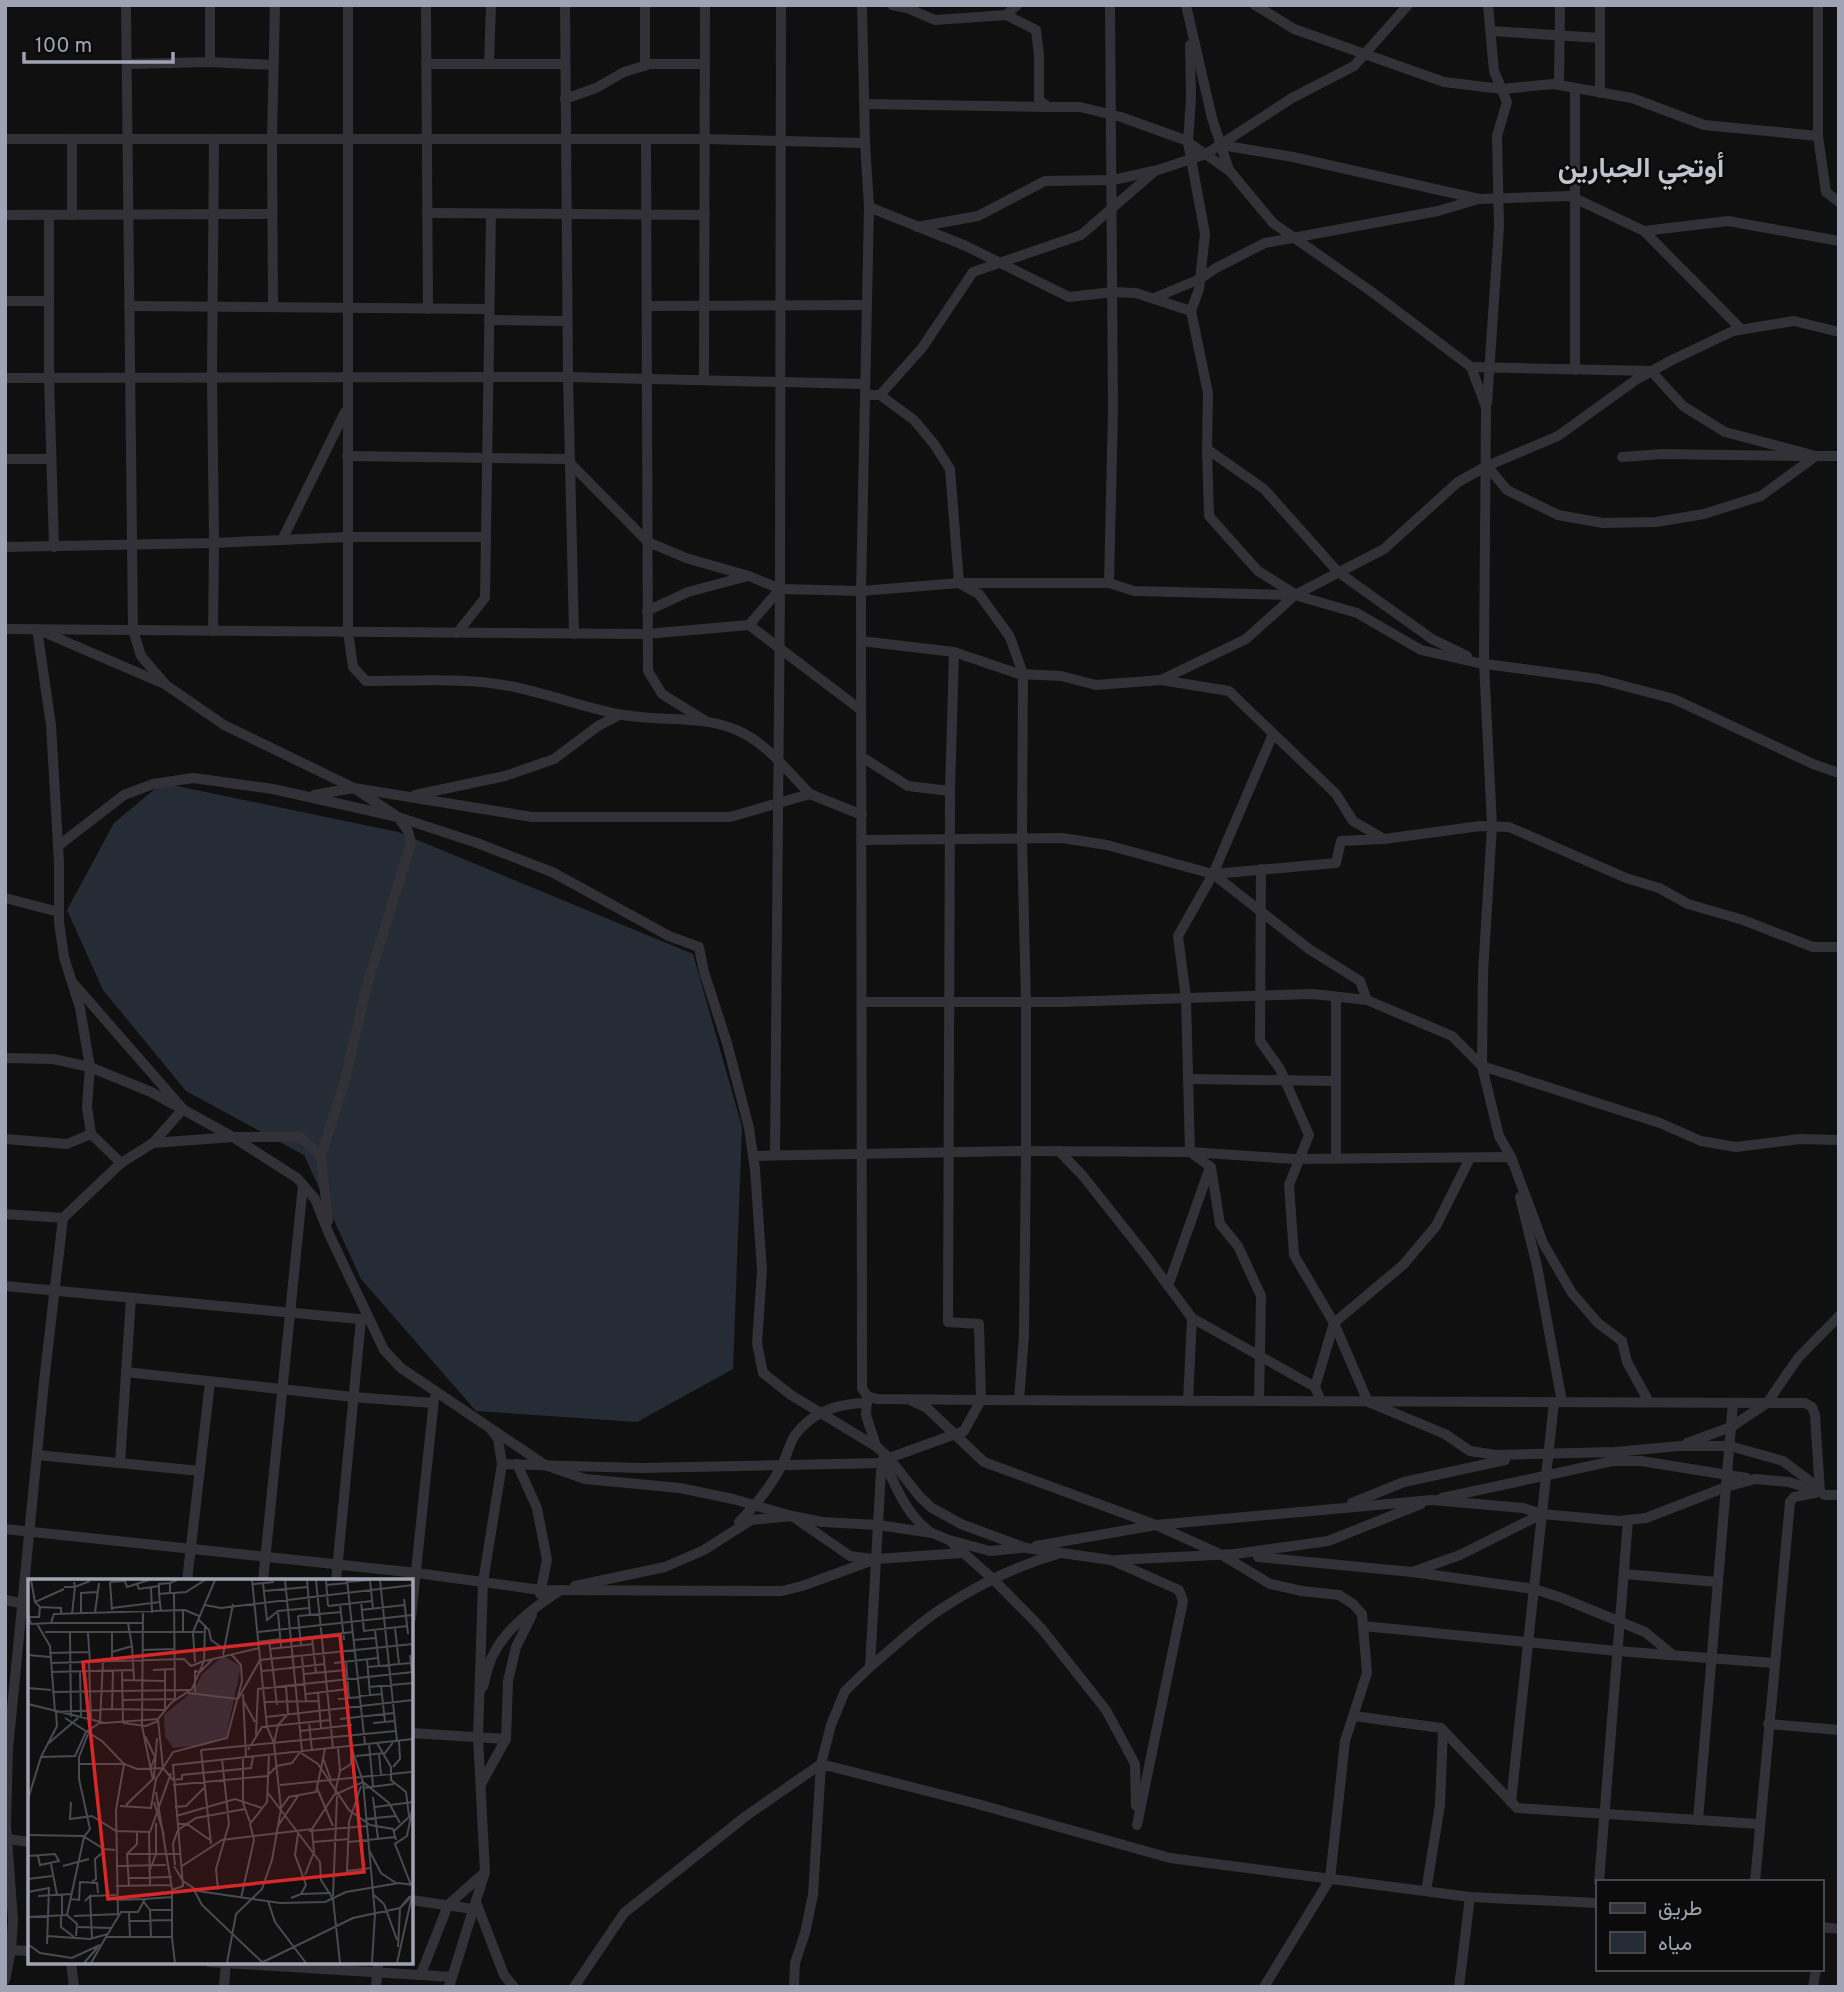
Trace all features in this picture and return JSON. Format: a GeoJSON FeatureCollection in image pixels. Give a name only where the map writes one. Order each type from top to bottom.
{"type":"FeatureCollection","features":[{"type":"Feature","properties":{"kind":"street"},"geometry":{"type":"LineString","coordinates":[[126,5],[133,630],[141,656],[166,685]]}},
{"type":"Feature","properties":{"kind":"street"},"geometry":{"type":"LineString","coordinates":[[210,5],[210,62]]}},
{"type":"Feature","properties":{"kind":"street"},"geometry":{"type":"LineString","coordinates":[[273,307],[272,139],[275,5]]}},
{"type":"Feature","properties":{"kind":"street"},"geometry":{"type":"LineString","coordinates":[[348,5],[348,632],[353,667],[366,681],[463,681],[509,686],[620,715],[705,720],[726,726],[747,735],[779,762],[810,794],[862,814]]}},
{"type":"Feature","properties":{"kind":"street"},"geometry":{"type":"LineString","coordinates":[[426,5],[428,309]]}},
{"type":"Feature","properties":{"kind":"street"},"geometry":{"type":"LineString","coordinates":[[489,64],[491,5]]}},
{"type":"Feature","properties":{"kind":"street"},"geometry":{"type":"LineString","coordinates":[[565,5],[567,321],[574,634]]}},
{"type":"Feature","properties":{"kind":"street"},"geometry":{"type":"LineString","coordinates":[[645,5],[645,66]]}},
{"type":"Feature","properties":{"kind":"street"},"geometry":{"type":"LineString","coordinates":[[704,380],[705,5]]}},
{"type":"Feature","properties":{"kind":"street"},"geometry":{"type":"LineString","coordinates":[[775,1155],[780,648],[780,5]]}},
{"type":"Feature","properties":{"kind":"street"},"geometry":{"type":"LineString","coordinates":[[862,5],[869,207],[861,591],[862,1388],[867,1399],[866,1415],[877,1447],[919,1497],[932,1508],[961,1524],[1026,1548],[1111,1560],[1235,1555],[1412,1572],[1534,1589],[1645,1632],[1673,1655]]}},
{"type":"Feature","properties":{"kind":"street"},"geometry":{"type":"LineString","coordinates":[[892,5],[911,7],[935,20],[1006,15],[1036,30],[1039,100],[1048,107]]}},
{"type":"Feature","properties":{"kind":"street"},"geometry":{"type":"LineString","coordinates":[[1006,15],[1017,5]]}},
{"type":"Feature","properties":{"kind":"street"},"geometry":{"type":"LineString","coordinates":[[1109,583],[1113,207],[1110,5]]}},
{"type":"Feature","properties":{"kind":"street"},"geometry":{"type":"LineString","coordinates":[[1186,5],[1191,98],[1188,142],[1205,234],[1200,279],[1191,311],[1208,393],[1209,516],[1258,571],[1295,595]]}},
{"type":"Feature","properties":{"kind":"street"},"geometry":{"type":"LineString","coordinates":[[1255,5],[1294,29],[1444,82],[1502,89],[1559,85],[1632,98],[1704,125],[1818,136]]}},
{"type":"Feature","properties":{"kind":"street"},"geometry":{"type":"LineString","coordinates":[[1276,5],[1277,19]]}},
{"type":"Feature","properties":{"kind":"street"},"geometry":{"type":"LineString","coordinates":[[916,227],[978,216],[1045,181],[1113,180],[1155,171],[1206,154],[1292,99],[1354,66],[1408,5]]}},
{"type":"Feature","properties":{"kind":"street"},"geometry":{"type":"LineString","coordinates":[[1489,5],[1494,71],[1507,102],[1497,136],[1499,227],[1486,407],[1484,663],[1492,826],[1483,974],[1482,1066],[1499,1136],[1511,1157],[1543,1243],[1572,1293],[1598,1322],[1622,1341],[1628,1362],[1649,1402]]}},
{"type":"Feature","properties":{"kind":"street"},"geometry":{"type":"LineString","coordinates":[[1559,85],[1560,5]]}},
{"type":"Feature","properties":{"kind":"street"},"geometry":{"type":"LineString","coordinates":[[1600,5],[1600,93]]}},
{"type":"Feature","properties":{"kind":"street"},"geometry":{"type":"LineString","coordinates":[[1818,5],[1818,136],[1826,192],[1839,202]]}},
{"type":"Feature","properties":{"kind":"street"},"geometry":{"type":"LineString","coordinates":[[1189,26],[1229,170]]}},
{"type":"Feature","properties":{"kind":"street"},"geometry":{"type":"LineString","coordinates":[[1490,31],[1600,38]]}},
{"type":"Feature","properties":{"kind":"street"},"geometry":{"type":"LineString","coordinates":[[127,64],[210,62],[274,65]]}},
{"type":"Feature","properties":{"kind":"street"},"geometry":{"type":"LineString","coordinates":[[426,64],[565,64]]}},
{"type":"Feature","properties":{"kind":"street"},"geometry":{"type":"LineString","coordinates":[[565,99],[596,88],[624,72],[645,66],[705,64]]}},
{"type":"Feature","properties":{"kind":"street"},"geometry":{"type":"LineString","coordinates":[[1575,88],[1575,370]]}},
{"type":"Feature","properties":{"kind":"street"},"geometry":{"type":"LineString","coordinates":[[865,104],[1080,107],[1112,115],[1188,142],[1229,170],[1273,223],[1372,292],[1471,367],[1486,407]]}},
{"type":"Feature","properties":{"kind":"street"},"geometry":{"type":"LineString","coordinates":[[5,139],[705,139],[865,143]]}},
{"type":"Feature","properties":{"kind":"street"},"geometry":{"type":"LineString","coordinates":[[72,139],[72,215]]}},
{"type":"Feature","properties":{"kind":"street"},"geometry":{"type":"LineString","coordinates":[[213,631],[214,139]]}},
{"type":"Feature","properties":{"kind":"street"},"geometry":{"type":"LineString","coordinates":[[646,139],[648,671],[662,694],[705,720]]}},
{"type":"Feature","properties":{"kind":"street"},"geometry":{"type":"LineString","coordinates":[[1221,145],[1293,157],[1479,199]]}},
{"type":"Feature","properties":{"kind":"street"},"geometry":{"type":"LineString","coordinates":[[880,395],[922,348],[973,272],[1081,235],[1155,171]]}},
{"type":"Feature","properties":{"kind":"street"},"geometry":{"type":"LineString","coordinates":[[1154,298],[1200,279],[1265,243],[1438,211],[1479,199],[1570,196],[1644,231],[1741,330]]}},
{"type":"Feature","properties":{"kind":"street"},"geometry":{"type":"LineString","coordinates":[[869,207],[966,246],[1069,298],[1112,292],[1136,293],[1191,311]]}},
{"type":"Feature","properties":{"kind":"street"},"geometry":{"type":"LineString","coordinates":[[427,213],[705,215]]}},
{"type":"Feature","properties":{"kind":"street"},"geometry":{"type":"LineString","coordinates":[[5,215],[272,214]]}},
{"type":"Feature","properties":{"kind":"street"},"geometry":{"type":"LineString","coordinates":[[457,633],[485,598],[491,214]]}},
{"type":"Feature","properties":{"kind":"street"},"geometry":{"type":"LineString","coordinates":[[49,215],[49,378],[54,547]]}},
{"type":"Feature","properties":{"kind":"street"},"geometry":{"type":"LineString","coordinates":[[1644,231],[1728,221],[1839,241]]}},
{"type":"Feature","properties":{"kind":"street"},"geometry":{"type":"LineString","coordinates":[[5,301],[49,301]]}},
{"type":"Feature","properties":{"kind":"street"},"geometry":{"type":"LineString","coordinates":[[647,306],[866,305]]}},
{"type":"Feature","properties":{"kind":"street"},"geometry":{"type":"LineString","coordinates":[[129,306],[428,309],[567,321]]}},
{"type":"Feature","properties":{"kind":"street"},"geometry":{"type":"LineString","coordinates":[[1161,680],[1246,639],[1295,595],[1384,549],[1458,482],[1487,466],[1558,436],[1651,371],[1733,331],[1794,321],[1839,332]]}},
{"type":"Feature","properties":{"kind":"street"},"geometry":{"type":"LineString","coordinates":[[1471,367],[1651,371],[1683,406],[1725,432],[1816,456]]}},
{"type":"Feature","properties":{"kind":"street"},"geometry":{"type":"LineString","coordinates":[[5,378],[568,377],[780,382],[865,389],[880,395],[914,420],[950,469],[959,583]]}},
{"type":"Feature","properties":{"kind":"street"},"geometry":{"type":"LineString","coordinates":[[282,540],[347,409]]}},
{"type":"Feature","properties":{"kind":"street"},"geometry":{"type":"LineString","coordinates":[[1207,449],[1264,489],[1338,572],[1432,639],[1484,663]]}},
{"type":"Feature","properties":{"kind":"street"},"geometry":{"type":"LineString","coordinates":[[1622,457],[1662,454],[1839,456]]}},
{"type":"Feature","properties":{"kind":"street"},"geometry":{"type":"LineString","coordinates":[[347,456],[570,461],[648,542],[686,558],[749,576],[780,589],[861,591],[959,583],[1109,583],[1134,592],[1295,595],[1357,613],[1421,650],[1484,663],[1598,678],[1674,699],[1813,764],[1839,773]]}},
{"type":"Feature","properties":{"kind":"street"},"geometry":{"type":"LineString","coordinates":[[1487,466],[1507,490],[1558,514],[1604,523],[1656,523],[1703,514],[1761,496],[1816,456]]}},
{"type":"Feature","properties":{"kind":"street"},"geometry":{"type":"LineString","coordinates":[[5,459],[51,459]]}},
{"type":"Feature","properties":{"kind":"street"},"geometry":{"type":"LineString","coordinates":[[5,547],[132,546],[348,537],[486,537]]}},
{"type":"Feature","properties":{"kind":"street"},"geometry":{"type":"LineString","coordinates":[[647,611],[688,592],[749,576]]}},
{"type":"Feature","properties":{"kind":"street"},"geometry":{"type":"LineString","coordinates":[[959,583],[979,594],[1010,637],[1023,674],[1021,839],[1026,1002],[1026,1151],[1024,1335],[1019,1401]]}},
{"type":"Feature","properties":{"kind":"street"},"geometry":{"type":"LineString","coordinates":[[749,625],[780,589]]}},
{"type":"Feature","properties":{"kind":"street"},"geometry":{"type":"LineString","coordinates":[[5,629],[646,634],[749,625],[861,710]]}},
{"type":"Feature","properties":{"kind":"street"},"geometry":{"type":"LineString","coordinates":[[37,629],[166,685],[224,725],[354,788],[398,817],[408,831],[411,843],[408,859],[367,985],[345,1080],[321,1156],[329,1234]]}},
{"type":"Feature","properties":{"kind":"street"},"geometry":{"type":"LineString","coordinates":[[37,629],[51,725],[59,912],[64,957],[80,1008],[90,1066],[87,1107],[91,1134],[121,1163]]}},
{"type":"Feature","properties":{"kind":"street"},"geometry":{"type":"LineString","coordinates":[[861,641],[954,652],[1023,674],[1061,676],[1096,685],[1161,680],[1229,691],[1336,794],[1353,821],[1384,839]]}},
{"type":"Feature","properties":{"kind":"street"},"geometry":{"type":"LineString","coordinates":[[502,1464],[642,1468],[887,1460],[964,1432],[981,1400],[979,1324],[947,1322],[950,791],[954,652]]}},
{"type":"Feature","properties":{"kind":"street"},"geometry":{"type":"LineString","coordinates":[[408,796],[505,776],[554,760],[598,726],[620,715]]}},
{"type":"Feature","properties":{"kind":"street"},"geometry":{"type":"LineString","coordinates":[[1190,1152],[1186,998],[1178,936],[1213,874],[1273,734]]}},
{"type":"Feature","properties":{"kind":"street"},"geometry":{"type":"LineString","coordinates":[[862,757],[908,786],[950,791]]}},
{"type":"Feature","properties":{"kind":"street"},"geometry":{"type":"LineString","coordinates":[[58,846],[124,795],[153,784],[193,778],[310,796],[398,817],[552,872],[669,936],[699,947],[749,1128],[762,1271],[757,1343],[763,1373],[791,1395],[877,1447]]}},
{"type":"Feature","properties":{"kind":"street"},"geometry":{"type":"LineString","coordinates":[[310,796],[354,788],[532,817],[730,817],[810,794]]}},
{"type":"Feature","properties":{"kind":"street"},"geometry":{"type":"LineString","coordinates":[[861,841],[1062,838],[1107,845],[1213,874],[1336,863],[1341,841],[1384,839],[1492,826],[1509,827],[1626,878],[1659,888],[1688,904],[1743,920],[1813,947],[1839,947]]}},
{"type":"Feature","properties":{"kind":"street"},"geometry":{"type":"LineString","coordinates":[[1261,869],[1260,1041],[1280,1069],[1309,1135],[1289,1185],[1294,1255],[1334,1323],[1368,1402],[1445,1434],[1470,1451],[1496,1455],[1730,1446],[1783,1461],[1825,1495],[1839,1495]]}},
{"type":"Feature","properties":{"kind":"street"},"geometry":{"type":"LineString","coordinates":[[1213,874],[1309,949],[1360,981],[1367,1000]]}},
{"type":"Feature","properties":{"kind":"street"},"geometry":{"type":"LineString","coordinates":[[5,898],[59,912]]}},
{"type":"Feature","properties":{"kind":"street"},"geometry":{"type":"LineString","coordinates":[[5,904],[18,902]]}},
{"type":"Feature","properties":{"kind":"street"},"geometry":{"type":"LineString","coordinates":[[72,981],[183,1109]]}},
{"type":"Feature","properties":{"kind":"street"},"geometry":{"type":"LineString","coordinates":[[862,1002],[1026,1002],[1313,994],[1367,1000],[1452,1036],[1482,1066],[1660,1124],[1701,1141],[1736,1147],[1800,1139],[1839,1140]]}},
{"type":"Feature","properties":{"kind":"street"},"geometry":{"type":"LineString","coordinates":[[1336,997],[1336,1158]]}},
{"type":"Feature","properties":{"kind":"street"},"geometry":{"type":"LineString","coordinates":[[5,1058],[53,1059],[90,1066],[183,1109],[297,1178],[315,1199],[365,1319],[384,1350],[401,1368],[545,1465],[585,1479],[680,1488],[822,1522],[878,1525],[932,1533],[990,1551],[1026,1548],[1156,1525],[1432,1500],[1613,1461],[1641,1461],[1727,1481],[1755,1479],[1789,1482],[1820,1490]]}},
{"type":"Feature","properties":{"kind":"street"},"geometry":{"type":"LineString","coordinates":[[1188,1079],[1336,1082]]}},
{"type":"Feature","properties":{"kind":"street"},"geometry":{"type":"LineString","coordinates":[[5,1980],[12,1886],[6,1768],[26,1604],[29,1532],[63,1218],[121,1163],[153,1143],[183,1109]]}},
{"type":"Feature","properties":{"kind":"street"},"geometry":{"type":"LineString","coordinates":[[5,1139],[67,1144],[91,1134]]}},
{"type":"Feature","properties":{"kind":"street"},"geometry":{"type":"LineString","coordinates":[[153,1143],[233,1137],[300,1137],[321,1156]]}},
{"type":"Feature","properties":{"kind":"street"},"geometry":{"type":"LineString","coordinates":[[753,1156],[1026,1151],[1190,1152],[1299,1159],[1511,1157]]}},
{"type":"Feature","properties":{"kind":"street"},"geometry":{"type":"LineString","coordinates":[[1059,1152],[1083,1176],[1192,1318],[1315,1387],[1321,1401]]}},
{"type":"Feature","properties":{"kind":"street"},"geometry":{"type":"LineString","coordinates":[[1190,1152],[1211,1167],[1220,1223],[1238,1246],[1261,1296],[1259,1401]]}},
{"type":"Feature","properties":{"kind":"street"},"geometry":{"type":"LineString","coordinates":[[1511,1157],[1537,1266],[1558,1402],[1548,1453],[1511,1802]]}},
{"type":"Feature","properties":{"kind":"street"},"geometry":{"type":"LineString","coordinates":[[1315,1387],[1334,1323],[1403,1265],[1436,1226],[1470,1158]]}},
{"type":"Feature","properties":{"kind":"street"},"geometry":{"type":"LineString","coordinates":[[1168,1286],[1211,1167]]}},
{"type":"Feature","properties":{"kind":"street"},"geometry":{"type":"LineString","coordinates":[[263,1579],[303,1185]]}},
{"type":"Feature","properties":{"kind":"street"},"geometry":{"type":"LineString","coordinates":[[5,1214],[63,1218]]}},
{"type":"Feature","properties":{"kind":"street"},"geometry":{"type":"LineString","coordinates":[[5,1286],[365,1319]]}},
{"type":"Feature","properties":{"kind":"street"},"geometry":{"type":"LineString","coordinates":[[120,1463],[131,1298]]}},
{"type":"Feature","properties":{"kind":"street"},"geometry":{"type":"LineString","coordinates":[[1641,1461],[1731,1427],[1767,1403],[1798,1358],[1839,1316]]}},
{"type":"Feature","properties":{"kind":"street"},"geometry":{"type":"LineString","coordinates":[[1188,1401],[1192,1318]]}},
{"type":"Feature","properties":{"kind":"street"},"geometry":{"type":"LineString","coordinates":[[336,1579],[353,1397],[365,1319]]}},
{"type":"Feature","properties":{"kind":"street"},"geometry":{"type":"LineString","coordinates":[[1826,1329],[1839,1326]]}},
{"type":"Feature","properties":{"kind":"street"},"geometry":{"type":"LineString","coordinates":[[126,1372],[282,1390],[433,1403]]}},
{"type":"Feature","properties":{"kind":"street"},"geometry":{"type":"LineString","coordinates":[[187,1579],[211,1382]]}},
{"type":"Feature","properties":{"kind":"street"},"geometry":{"type":"LineString","coordinates":[[413,1603],[435,1391]]}},
{"type":"Feature","properties":{"kind":"street"},"geometry":{"type":"LineString","coordinates":[[732,1530],[756,1505],[782,1465],[795,1436],[820,1411],[867,1399],[1805,1403],[1812,1407],[1815,1415],[1820,1490]]}},
{"type":"Feature","properties":{"kind":"street"},"geometry":{"type":"LineString","coordinates":[[909,1399],[927,1408],[984,1462],[1156,1525],[1222,1555],[1270,1584],[1339,1595],[1362,1614],[1367,1672],[1345,1741],[1330,1879],[1264,1987]]}},
{"type":"Feature","properties":{"kind":"street"},"geometry":{"type":"LineString","coordinates":[[1698,1820],[1734,1403]]}},
{"type":"Feature","properties":{"kind":"street"},"geometry":{"type":"LineString","coordinates":[[264,1964],[377,1967],[451,1982],[485,1872],[478,1737],[483,1581],[502,1464],[498,1439],[490,1428]]}},
{"type":"Feature","properties":{"kind":"street"},"geometry":{"type":"LineString","coordinates":[[1341,1507],[1404,1482],[1536,1453]]}},
{"type":"Feature","properties":{"kind":"street"},"geometry":{"type":"LineString","coordinates":[[37,1455],[200,1471]]}},
{"type":"Feature","properties":{"kind":"street"},"geometry":{"type":"LineString","coordinates":[[870,1667],[881,1471],[887,1460]]}},
{"type":"Feature","properties":{"kind":"street"},"geometry":{"type":"LineString","coordinates":[[887,1460],[904,1503],[918,1522],[932,1533]]}},
{"type":"Feature","properties":{"kind":"street"},"geometry":{"type":"LineString","coordinates":[[480,1786],[506,1739],[508,1681],[516,1647],[537,1606],[547,1560],[537,1508],[517,1464]]}},
{"type":"Feature","properties":{"kind":"street"},"geometry":{"type":"LineString","coordinates":[[1235,1555],[1328,1541],[1432,1500],[1523,1508],[1542,1514],[1628,1520],[1646,1518],[1727,1481]]}},
{"type":"Feature","properties":{"kind":"street"},"geometry":{"type":"LineString","coordinates":[[1755,1880],[1790,1502],[1794,1497],[1820,1490]]}},
{"type":"Feature","properties":{"kind":"street"},"geometry":{"type":"LineString","coordinates":[[1412,1572],[1460,1555],[1542,1514]]}},
{"type":"Feature","properties":{"kind":"street"},"geometry":{"type":"LineString","coordinates":[[479,1701],[493,1654],[508,1634],[537,1606],[561,1590],[665,1567],[704,1550],[751,1520],[793,1516],[850,1556],[876,1559],[963,1553]]}},
{"type":"Feature","properties":{"kind":"street"},"geometry":{"type":"LineString","coordinates":[[1599,1880],[1628,1520]]}},
{"type":"Feature","properties":{"kind":"street"},"geometry":{"type":"LineString","coordinates":[[5,1529],[417,1573],[541,1590],[782,1591],[876,1559]]}},
{"type":"Feature","properties":{"kind":"street"},"geometry":{"type":"LineString","coordinates":[[949,1540],[994,1580],[1041,1628],[1106,1710],[1135,1764],[1137,1849]]}},
{"type":"Feature","properties":{"kind":"street"},"geometry":{"type":"LineString","coordinates":[[794,1987],[795,1963],[813,1895],[821,1765],[831,1725],[845,1691],[940,1609],[1039,1559],[1062,1553]]}},
{"type":"Feature","properties":{"kind":"street"},"geometry":{"type":"LineString","coordinates":[[1111,1560],[1179,1590],[1183,1601],[1137,1825]]}},
{"type":"Feature","properties":{"kind":"street"},"geometry":{"type":"LineString","coordinates":[[1624,1574],[1718,1581]]}},
{"type":"Feature","properties":{"kind":"street"},"geometry":{"type":"LineString","coordinates":[[5,1600],[26,1604]]}},
{"type":"Feature","properties":{"kind":"street"},"geometry":{"type":"LineString","coordinates":[[1363,1626],[1774,1663]]}},
{"type":"Feature","properties":{"kind":"street"},"geometry":{"type":"LineString","coordinates":[[1353,1716],[1443,1730],[1517,1808],[1759,1824]]}},
{"type":"Feature","properties":{"kind":"street"},"geometry":{"type":"LineString","coordinates":[[1768,1724],[1839,1730]]}},
{"type":"Feature","properties":{"kind":"street"},"geometry":{"type":"LineString","coordinates":[[1426,1891],[1440,1805],[1443,1730]]}},
{"type":"Feature","properties":{"kind":"street"},"geometry":{"type":"LineString","coordinates":[[413,1732],[506,1739]]}},
{"type":"Feature","properties":{"kind":"street"},"geometry":{"type":"LineString","coordinates":[[574,1987],[624,1913],[746,1816],[821,1765],[974,1803],[1170,1858],[1470,1897],[1596,1903]]}},
{"type":"Feature","properties":{"kind":"street"},"geometry":{"type":"LineString","coordinates":[[8,1839],[28,1842]]}},
{"type":"Feature","properties":{"kind":"street"},"geometry":{"type":"LineString","coordinates":[[421,1974],[448,1905],[485,1872]]}},
{"type":"Feature","properties":{"kind":"street"},"geometry":{"type":"LineString","coordinates":[[1460,1987],[1470,1897]]}},
{"type":"Feature","properties":{"kind":"street"},"geometry":{"type":"LineString","coordinates":[[413,1900],[474,1905]]}},
{"type":"Feature","properties":{"kind":"street"},"geometry":{"type":"LineString","coordinates":[[474,1905],[504,1975],[514,1987]]}},
{"type":"Feature","properties":{"kind":"street"},"geometry":{"type":"LineString","coordinates":[[9,1945],[28,1950]]}},
{"type":"Feature","properties":{"kind":"street"},"geometry":{"type":"LineString","coordinates":[[71,1964],[74,1987]]}},
{"type":"Feature","properties":{"kind":"street"},"geometry":{"type":"LineString","coordinates":[[224,1987],[226,1964]]}},
{"type":"Feature","properties":{"kind":"street"},"geometry":{"type":"LineString","coordinates":[[376,1987],[377,1967]]}},
{"type":"Feature","properties":{"kind":"water"},"geometry":{"type":"Polygon","coordinates":[[[162,783],[398,832],[693,954],[742,1127],[733,1369],[637,1422],[476,1411],[361,1279],[304,1155],[186,1091],[103,990],[67,910],[114,823],[162,783]]]}},
{"type":"Feature","properties":{"kind":"district","name":"أوتجي الجبارين"},"geometry":{"type":"Point","coordinates":[1641,167]}}]}
